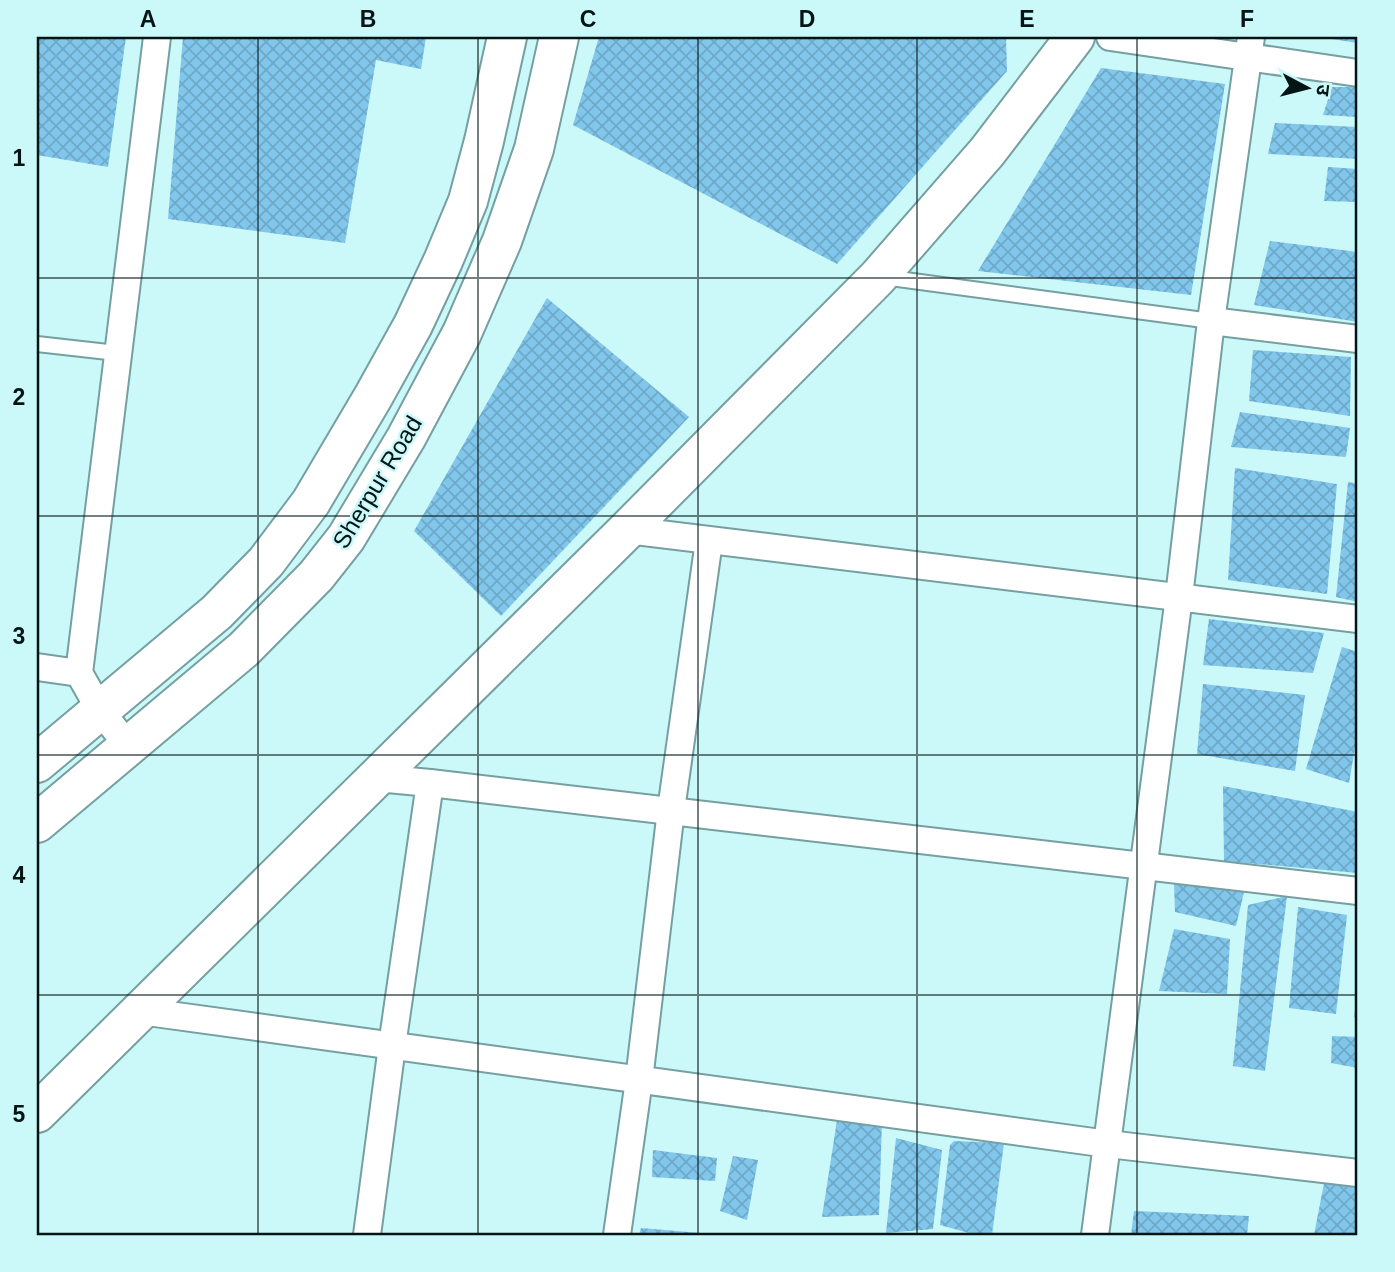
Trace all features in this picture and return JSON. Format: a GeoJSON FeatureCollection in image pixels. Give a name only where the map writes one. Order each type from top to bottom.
{"type":"FeatureCollection","features":[{"type":"Feature","properties":{"kind":"street"},"geometry":{"type":"LineString","coordinates":[[128,746],[100,710],[79,673],[157,37]]}},
{"type":"Feature","properties":{"kind":"street","name":"Sherpur Road"},"geometry":{"type":"LineString","coordinates":[[37,763],[217,612],[266,562],[311,502],[412,325],[453,237],[468,201],[507,37]]}},
{"type":"Feature","properties":{"kind":"street","name":"Sherpur Road"},"geometry":{"type":"LineString","coordinates":[[37,823],[244,649],[316,576],[346,538],[406,438],[462,333],[502,241],[534,149],[559,37]]}},
{"type":"Feature","properties":{"kind":"street"},"geometry":{"type":"LineString","coordinates":[[37,1113],[627,530],[878,277],[987,152],[1075,37]]}},
{"type":"Feature","properties":{"kind":"street"},"geometry":{"type":"LineString","coordinates":[[1110,37],[1249,47],[1358,73]]}},
{"type":"Feature","properties":{"kind":"street"},"geometry":{"type":"LineString","coordinates":[[1095,1235],[1179,597],[1211,321],[1249,47]]}},
{"type":"Feature","properties":{"kind":"street"},"geometry":{"type":"LineString","coordinates":[[1211,321],[1358,339]]}},
{"type":"Feature","properties":{"kind":"street"},"geometry":{"type":"LineString","coordinates":[[627,530],[1358,619]]}},
{"type":"Feature","properties":{"kind":"street"},"geometry":{"type":"LineString","coordinates":[[617,1235],[639,1080],[671,810],[709,541]]}},
{"type":"Feature","properties":{"kind":"street"},"geometry":{"type":"LineString","coordinates":[[37,667],[79,673]]}},
{"type":"Feature","properties":{"kind":"street"},"geometry":{"type":"LineString","coordinates":[[377,778],[1358,891]]}},
{"type":"Feature","properties":{"kind":"street"},"geometry":{"type":"LineString","coordinates":[[367,1235],[430,783]]}},
{"type":"Feature","properties":{"kind":"street"},"geometry":{"type":"LineString","coordinates":[[140,1012],[1108,1144],[1358,1173]]}},
{"type":"Feature","properties":{"kind":"lane"},"geometry":{"type":"LineString","coordinates":[[878,277],[1211,321]]}},
{"type":"Feature","properties":{"kind":"lane"},"geometry":{"type":"LineString","coordinates":[[37,344],[117,354]]}},
{"type":"Feature","properties":{"kind":"building"},"geometry":{"type":"Polygon","coordinates":[[[37,37],[126,37],[108,167],[37,155],[37,37]]]}},
{"type":"Feature","properties":{"kind":"building"},"geometry":{"type":"Polygon","coordinates":[[[183,37],[426,37],[421,69],[376,60],[345,243],[168,219],[183,37]]]}},
{"type":"Feature","properties":{"kind":"building"},"geometry":{"type":"Polygon","coordinates":[[[599,37],[1006,37],[1007,71],[837,264],[573,125],[599,37]]]}},
{"type":"Feature","properties":{"kind":"building"},"geometry":{"type":"Polygon","coordinates":[[[1358,37],[1358,43],[1325,38],[1358,37]]]}},
{"type":"Feature","properties":{"kind":"building"},"geometry":{"type":"Polygon","coordinates":[[[1101,68],[1225,84],[1191,295],[978,271],[1101,68]]]}},
{"type":"Feature","properties":{"kind":"building"},"geometry":{"type":"Polygon","coordinates":[[[1332,87],[1358,87],[1358,117],[1323,115],[1332,87]]]}},
{"type":"Feature","properties":{"kind":"building"},"geometry":{"type":"Polygon","coordinates":[[[1275,123],[1358,127],[1358,159],[1268,154],[1275,123]]]}},
{"type":"Feature","properties":{"kind":"building"},"geometry":{"type":"Polygon","coordinates":[[[1328,167],[1358,169],[1358,202],[1324,201],[1328,167]]]}},
{"type":"Feature","properties":{"kind":"building"},"geometry":{"type":"Polygon","coordinates":[[[1270,241],[1358,252],[1358,322],[1254,305],[1270,241]]]}},
{"type":"Feature","properties":{"kind":"building"},"geometry":{"type":"Polygon","coordinates":[[[547,298],[689,417],[501,616],[414,531],[547,298]]]}},
{"type":"Feature","properties":{"kind":"building"},"geometry":{"type":"Polygon","coordinates":[[[1253,350],[1351,357],[1350,416],[1249,401],[1253,350]]]}},
{"type":"Feature","properties":{"kind":"building"},"geometry":{"type":"Polygon","coordinates":[[[1240,412],[1350,428],[1346,457],[1231,447],[1240,412]]]}},
{"type":"Feature","properties":{"kind":"building"},"geometry":{"type":"Polygon","coordinates":[[[1235,468],[1337,484],[1327,594],[1228,580],[1235,468]]]}},
{"type":"Feature","properties":{"kind":"building"},"geometry":{"type":"Polygon","coordinates":[[[1348,482],[1358,484],[1358,602],[1336,597],[1348,482]]]}},
{"type":"Feature","properties":{"kind":"building"},"geometry":{"type":"Polygon","coordinates":[[[1209,619],[1324,633],[1313,673],[1203,665],[1209,619]]]}},
{"type":"Feature","properties":{"kind":"building"},"geometry":{"type":"Polygon","coordinates":[[[1342,647],[1358,652],[1358,730],[1349,783],[1306,769],[1342,647]]]}},
{"type":"Feature","properties":{"kind":"building"},"geometry":{"type":"Polygon","coordinates":[[[1203,684],[1305,695],[1295,771],[1197,754],[1203,684]]]}},
{"type":"Feature","properties":{"kind":"building"},"geometry":{"type":"Polygon","coordinates":[[[1223,786],[1358,812],[1358,873],[1224,861],[1223,786]]]}},
{"type":"Feature","properties":{"kind":"building"},"geometry":{"type":"Polygon","coordinates":[[[1174,882],[1244,892],[1236,926],[1175,912],[1174,882]]]}},
{"type":"Feature","properties":{"kind":"building"},"geometry":{"type":"Polygon","coordinates":[[[1287,896],[1265,1071],[1233,1066],[1248,905],[1287,896]]]}},
{"type":"Feature","properties":{"kind":"building"},"geometry":{"type":"Polygon","coordinates":[[[1298,907],[1347,915],[1336,1014],[1289,1008],[1298,907]]]}},
{"type":"Feature","properties":{"kind":"building"},"geometry":{"type":"Polygon","coordinates":[[[1174,929],[1230,939],[1227,994],[1159,991],[1174,929]]]}},
{"type":"Feature","properties":{"kind":"building"},"geometry":{"type":"Polygon","coordinates":[[[1358,997],[1358,1018],[1354,1017],[1358,997]]]}},
{"type":"Feature","properties":{"kind":"building"},"geometry":{"type":"Polygon","coordinates":[[[1332,1036],[1358,1037],[1358,1068],[1331,1063],[1332,1036]]]}},
{"type":"Feature","properties":{"kind":"building"},"geometry":{"type":"Polygon","coordinates":[[[837,1120],[882,1121],[879,1215],[822,1217],[837,1120]]]}},
{"type":"Feature","properties":{"kind":"building"},"geometry":{"type":"Polygon","coordinates":[[[896,1138],[942,1150],[933,1229],[886,1233],[896,1138]]]}},
{"type":"Feature","properties":{"kind":"building"},"geometry":{"type":"Polygon","coordinates":[[[954,1141],[1004,1143],[992,1235],[976,1235],[940,1225],[950,1145],[954,1141]]]}},
{"type":"Feature","properties":{"kind":"building"},"geometry":{"type":"Polygon","coordinates":[[[653,1150],[717,1158],[715,1181],[652,1177],[653,1150]]]}},
{"type":"Feature","properties":{"kind":"building"},"geometry":{"type":"Polygon","coordinates":[[[733,1156],[758,1160],[747,1220],[720,1211],[733,1156]]]}},
{"type":"Feature","properties":{"kind":"building"},"geometry":{"type":"Polygon","coordinates":[[[1325,1178],[1358,1186],[1358,1235],[1314,1235],[1325,1178]]]}},
{"type":"Feature","properties":{"kind":"building"},"geometry":{"type":"Polygon","coordinates":[[[1134,1211],[1249,1216],[1247,1235],[1131,1235],[1134,1211]]]}},
{"type":"Feature","properties":{"kind":"building"},"geometry":{"type":"Polygon","coordinates":[[[641,1228],[700,1233],[700,1235],[639,1235],[641,1228]]]}}]}
